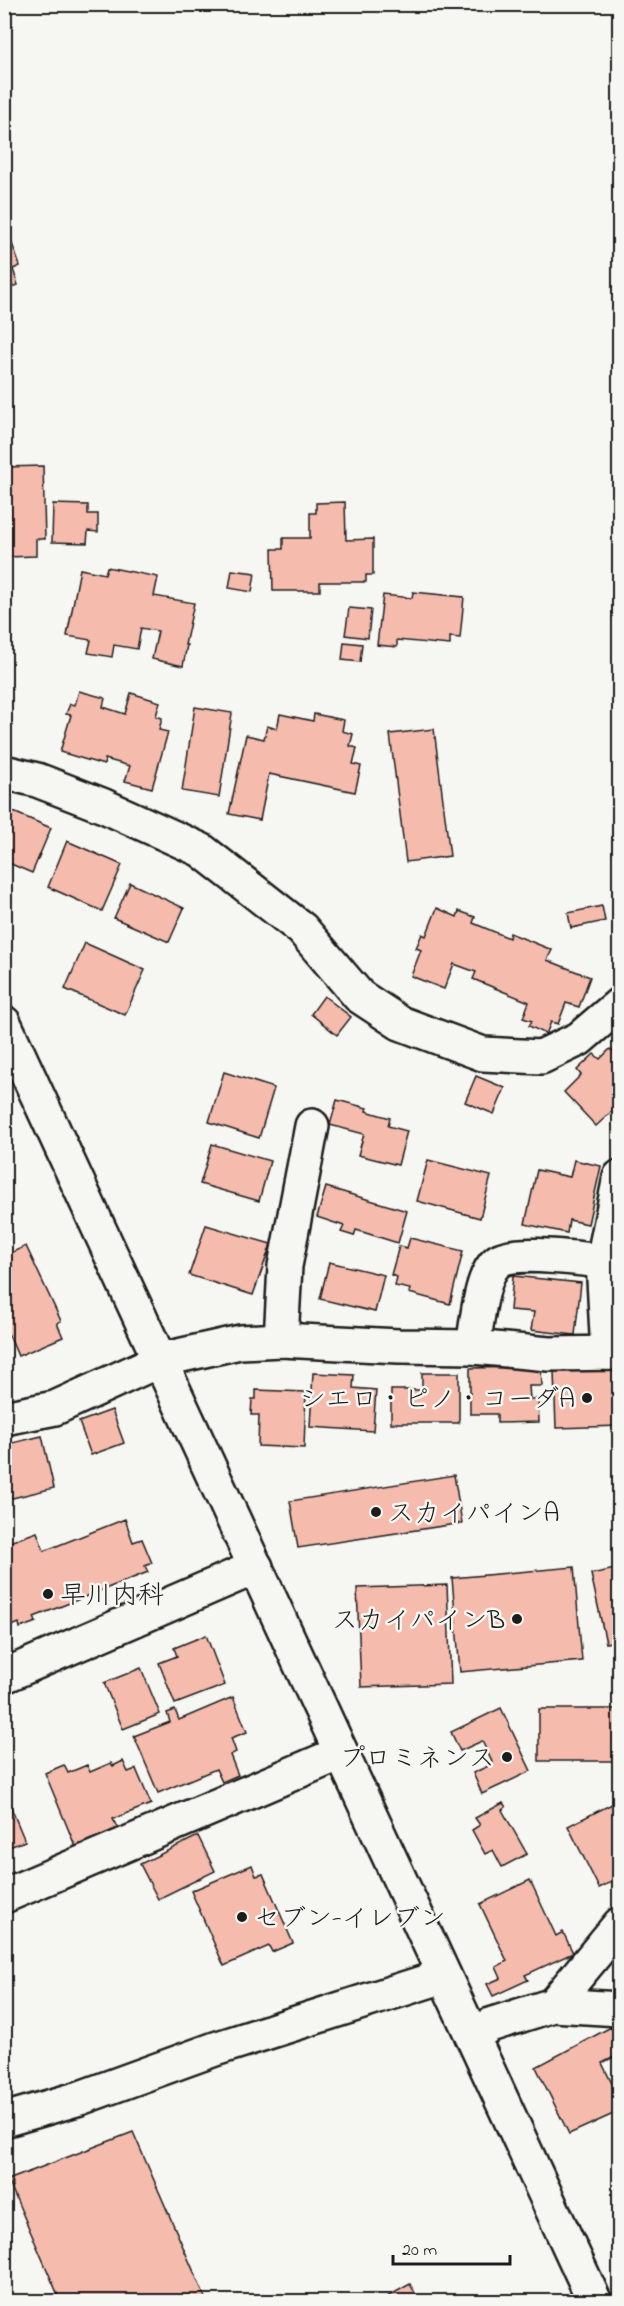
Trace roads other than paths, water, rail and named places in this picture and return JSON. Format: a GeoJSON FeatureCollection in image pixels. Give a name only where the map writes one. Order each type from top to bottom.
{"type":"FeatureCollection","features":[{"type":"Feature","properties":{"kind":"street"},"geometry":{"type":"LineString","coordinates":[[4,772],[37,780],[104,806],[201,850],[302,929],[359,996],[400,1023],[483,1054],[540,1056],[579,1038],[620,1004]]}},
{"type":"Feature","properties":{"kind":"street"},"geometry":{"type":"LineString","coordinates":[[4,1023],[595,2301]]}},
{"type":"Feature","properties":{"kind":"street"},"geometry":{"type":"LineString","coordinates":[[281,1340],[285,1266],[312,1126]]}},
{"type":"Feature","properties":{"kind":"street"},"geometry":{"type":"LineString","coordinates":[[4,1418],[56,1408],[160,1360],[240,1342],[281,1340],[473,1347],[549,1354],[614,1353],[603,1261],[620,1177]]}},
{"type":"Feature","properties":{"kind":"street"},"geometry":{"type":"LineString","coordinates":[[473,1347],[486,1280],[497,1261],[515,1254],[603,1261]]}},
{"type":"Feature","properties":{"kind":"street"},"geometry":{"type":"LineString","coordinates":[[4,1676],[256,1568]]}},
{"type":"Feature","properties":{"kind":"street"},"geometry":{"type":"LineString","coordinates":[[4,1896],[341,1752]]}},
{"type":"Feature","properties":{"kind":"street"},"geometry":{"type":"LineString","coordinates":[[553,2005],[620,1924]]}},
{"type":"Feature","properties":{"kind":"street"},"geometry":{"type":"LineString","coordinates":[[4,2121],[80,2098],[215,2049],[444,1976]]}},
{"type":"Feature","properties":{"kind":"street"},"geometry":{"type":"LineString","coordinates":[[472,2036],[490,2025],[553,2005],[620,2009]]}},
{"type":"Feature","properties":{"kind":"place","name":"シエロ・ピノ・コーダA"},"geometry":{"type":"Point","coordinates":[587,1398]}},
{"type":"Feature","properties":{"kind":"place","name":"スカイパインA"},"geometry":{"type":"Point","coordinates":[376,1512]}},
{"type":"Feature","properties":{"kind":"place","name":"早川内科"},"geometry":{"type":"Point","coordinates":[48,1594]}},
{"type":"Feature","properties":{"kind":"place","name":"スカイパインB"},"geometry":{"type":"Point","coordinates":[517,1619]}},
{"type":"Feature","properties":{"kind":"place","name":"プロミネンス"},"geometry":{"type":"Point","coordinates":[507,1757]}},
{"type":"Feature","properties":{"kind":"place","name":"セブン-イレブン"},"geometry":{"type":"Point","coordinates":[242,1917]}}]}
